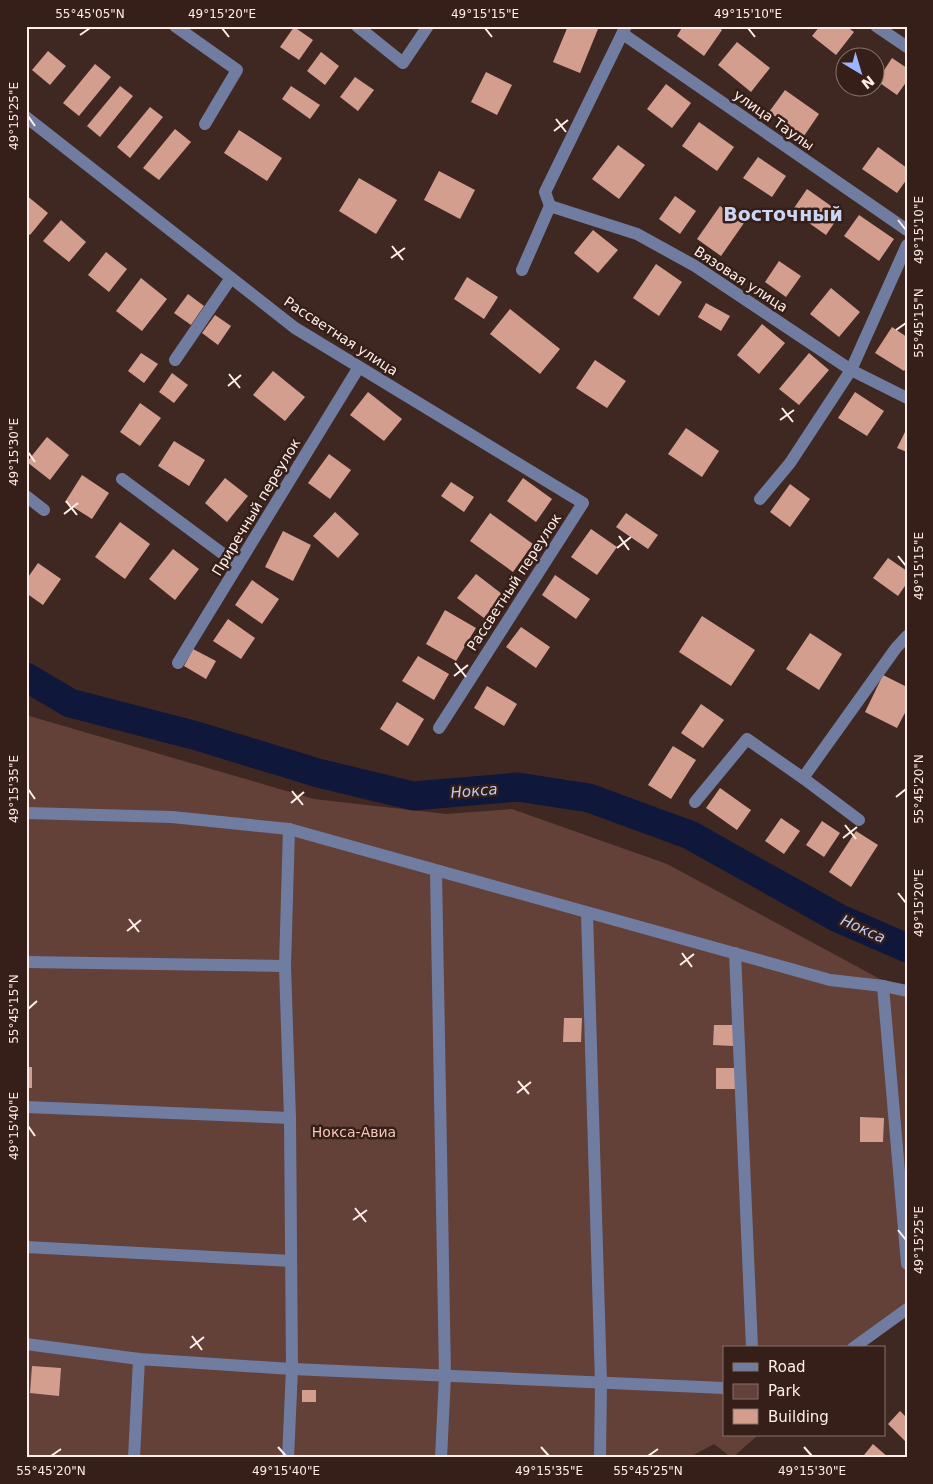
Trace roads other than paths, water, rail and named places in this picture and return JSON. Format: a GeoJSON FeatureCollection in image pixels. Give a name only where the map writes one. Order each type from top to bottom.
{"type":"FeatureCollection","features":[{"type":"Feature","properties":{"kind":"street"},"geometry":{"type":"LineString","coordinates":[[176,26],[237,70],[205,124]]}},
{"type":"Feature","properties":{"kind":"street"},"geometry":{"type":"LineString","coordinates":[[357,26],[404,63],[428,26]]}},
{"type":"Feature","properties":{"kind":"street"},"geometry":{"type":"LineString","coordinates":[[876,26],[907,47]]}},
{"type":"Feature","properties":{"kind":"street"},"geometry":{"type":"LineString","coordinates":[[522,270],[550,206],[545,192],[625,30]]}},
{"type":"Feature","properties":{"kind":"street","name":"улица Таулы"},"geometry":{"type":"LineString","coordinates":[[625,30],[907,230]]}},
{"type":"Feature","properties":{"kind":"street","name":"Рассветная улица"},"geometry":{"type":"LineString","coordinates":[[26,117],[295,328],[583,503]]}},
{"type":"Feature","properties":{"kind":"street","name":"Вязовая улица"},"geometry":{"type":"LineString","coordinates":[[550,206],[636,234],[695,266],[852,370],[907,398]]}},
{"type":"Feature","properties":{"kind":"street"},"geometry":{"type":"LineString","coordinates":[[760,499],[790,463],[852,370],[907,245]]}},
{"type":"Feature","properties":{"kind":"street"},"geometry":{"type":"LineString","coordinates":[[175,360],[232,278]]}},
{"type":"Feature","properties":{"kind":"street","name":"Приречный переулок"},"geometry":{"type":"LineString","coordinates":[[178,663],[359,367]]}},
{"type":"Feature","properties":{"kind":"street"},"geometry":{"type":"LineString","coordinates":[[122,479],[238,565]]}},
{"type":"Feature","properties":{"kind":"street"},"geometry":{"type":"LineString","coordinates":[[26,496],[44,510]]}},
{"type":"Feature","properties":{"kind":"street","name":"Рассветный переулок"},"geometry":{"type":"LineString","coordinates":[[439,728],[583,503]]}},
{"type":"Feature","properties":{"kind":"street"},"geometry":{"type":"LineString","coordinates":[[803,778],[901,651],[907,636]]}},
{"type":"Feature","properties":{"kind":"street"},"geometry":{"type":"LineString","coordinates":[[695,802],[747,739],[860,820]]}},
{"type":"Feature","properties":{"kind":"street"},"geometry":{"type":"LineString","coordinates":[[26,813],[172,817],[289,829],[830,980],[883,986],[907,991]]}},
{"type":"Feature","properties":{"kind":"street"},"geometry":{"type":"LineString","coordinates":[[288,1458],[292,1369],[290,1118],[285,966],[289,829]]}},
{"type":"Feature","properties":{"kind":"street"},"geometry":{"type":"LineString","coordinates":[[436,871],[445,1376],[441,1458]]}},
{"type":"Feature","properties":{"kind":"street"},"geometry":{"type":"LineString","coordinates":[[587,912],[601,1383],[600,1458]]}},
{"type":"Feature","properties":{"kind":"street"},"geometry":{"type":"LineString","coordinates":[[735,953],[752,1346]]}},
{"type":"Feature","properties":{"kind":"street"},"geometry":{"type":"LineString","coordinates":[[26,962],[285,966]]}},
{"type":"Feature","properties":{"kind":"street"},"geometry":{"type":"LineString","coordinates":[[883,986],[907,1264]]}},
{"type":"Feature","properties":{"kind":"street"},"geometry":{"type":"LineString","coordinates":[[26,1107],[290,1118]]}},
{"type":"Feature","properties":{"kind":"street"},"geometry":{"type":"LineString","coordinates":[[26,1247],[291,1261]]}},
{"type":"Feature","properties":{"kind":"street"},"geometry":{"type":"LineString","coordinates":[[856,1346],[907,1309]]}},
{"type":"Feature","properties":{"kind":"street"},"geometry":{"type":"LineString","coordinates":[[26,1344],[139,1359],[292,1369],[723,1388]]}},
{"type":"Feature","properties":{"kind":"street"},"geometry":{"type":"LineString","coordinates":[[134,1458],[139,1359]]}},
{"type":"Feature","properties":{"kind":"waterway","name":"Нокса"},"geometry":{"type":"LineString","coordinates":[[26,677],[70,703],[197,736],[318,773],[413,796],[518,787],[589,798],[690,835],[838,918],[907,948]]}},
{"type":"Feature","properties":{"kind":"district","name":"Восточный"},"geometry":{"type":"Point","coordinates":[783,214]}},
{"type":"Feature","properties":{"kind":"park label","name":"Нокса-Авиа"},"geometry":{"type":"Point","coordinates":[354,1132]}}]}
